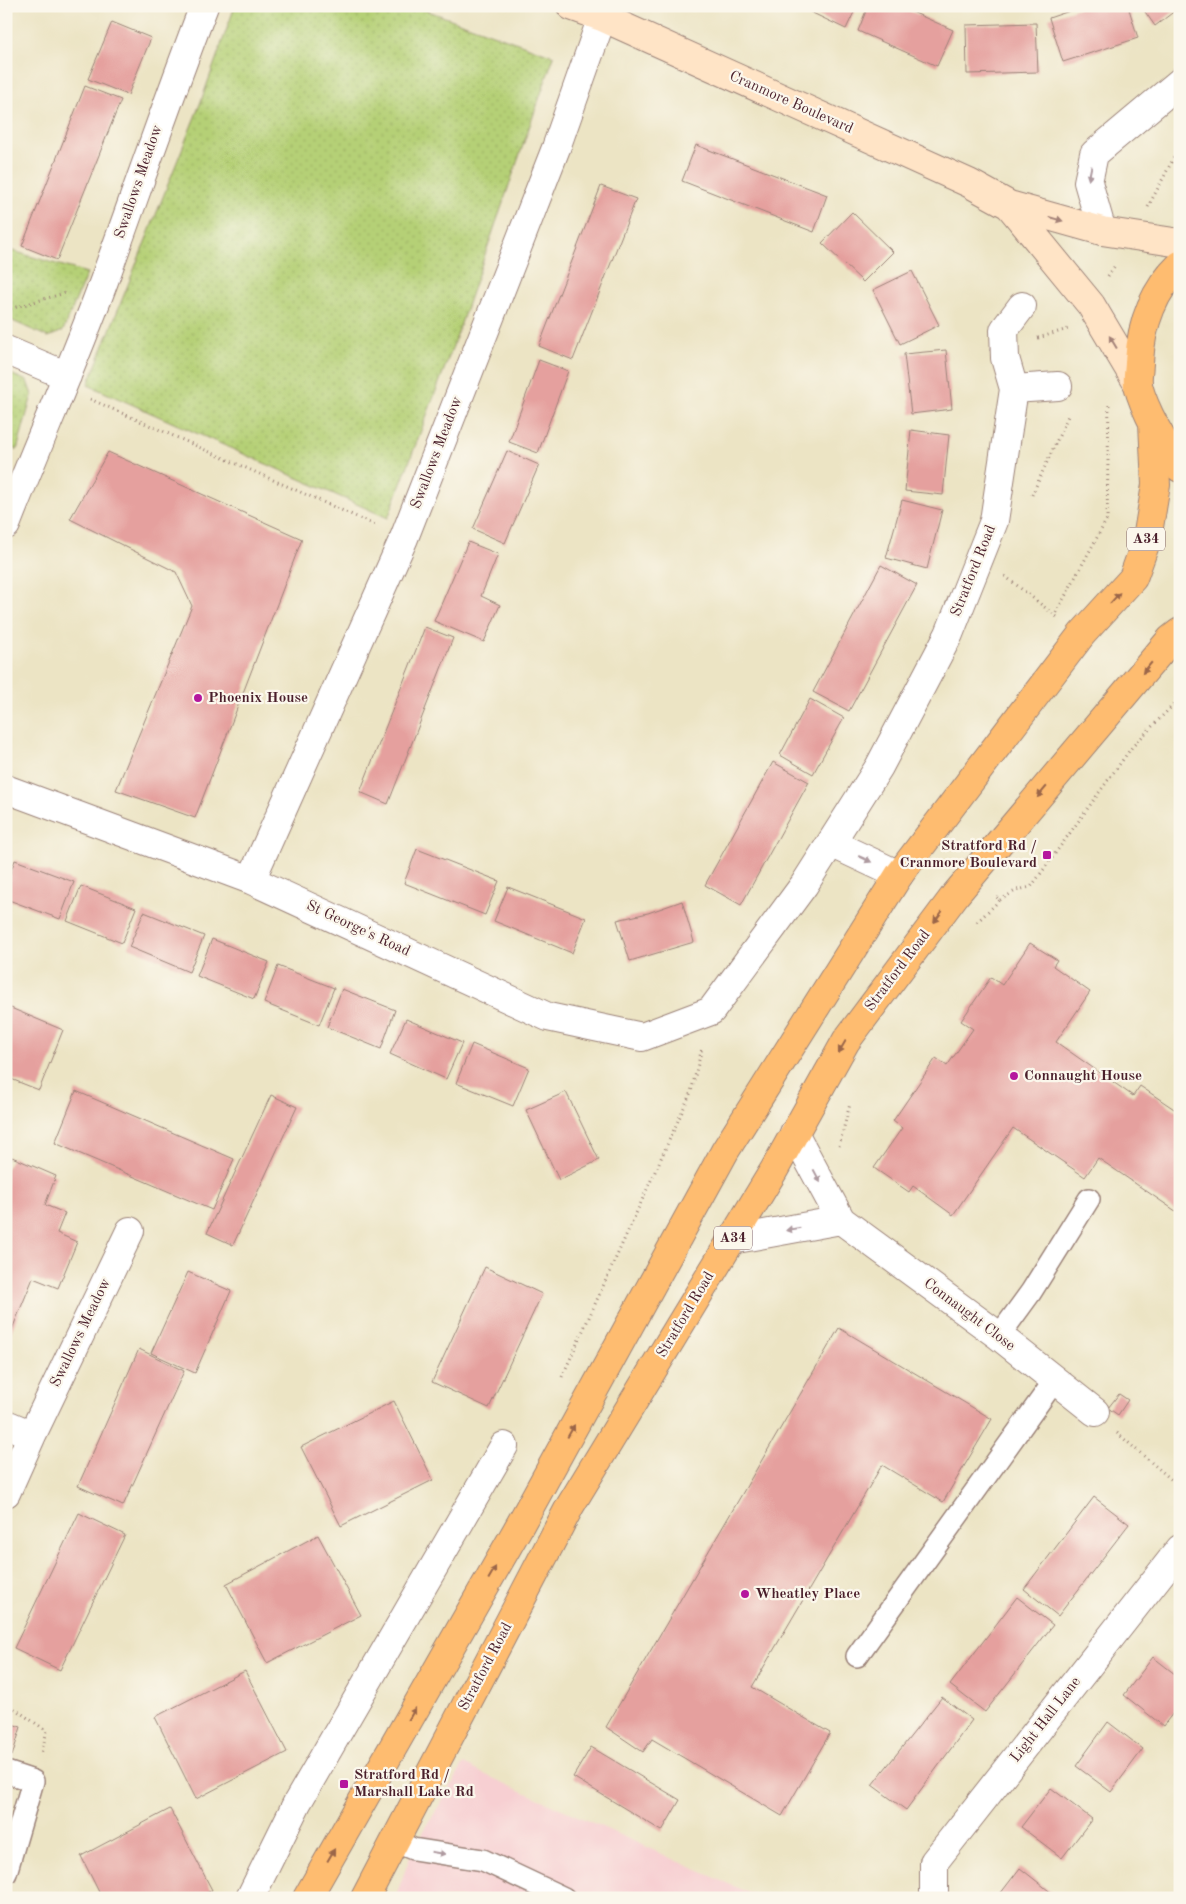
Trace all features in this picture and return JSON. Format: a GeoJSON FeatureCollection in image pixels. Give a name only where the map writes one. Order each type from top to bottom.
{"type":"FeatureCollection","features":[{"type":"Feature","properties":{"kind":"highway","name":"A34"},"geometry":{"type":"LineString","coordinates":[[1180,265],[1171,273],[1152,302],[1140,340],[1138,384],[1153,423],[1180,468]]}},
{"type":"Feature","properties":{"kind":"highway","name":"A34"},"geometry":{"type":"LineString","coordinates":[[307,1898],[521,1523],[725,1152],[899,875],[1082,634],[1133,578],[1146,539],[1156,485],[1153,423]]}},
{"type":"Feature","properties":{"kind":"highway","name":"Stratford Road"},"geometry":{"type":"LineString","coordinates":[[365,1898],[570,1506],[731,1240],[846,1041],[971,875],[1170,640],[1180,632]]}},
{"type":"Feature","properties":{"kind":"street","name":"Swallows Meadow"},"geometry":{"type":"LineString","coordinates":[[6,525],[104,282],[168,100],[204,6]]}},
{"type":"Feature","properties":{"kind":"street","name":"Cranmore Boulevard"},"geometry":{"type":"LineString","coordinates":[[571,6],[604,12],[969,183],[1010,206],[1102,232],[1180,243]]}},
{"type":"Feature","properties":{"kind":"street","name":"Swallows Meadow"},"geometry":{"type":"LineString","coordinates":[[252,880],[404,538],[556,148],[604,12]]}},
{"type":"Feature","properties":{"kind":"street"},"geometry":{"type":"LineString","coordinates":[[1102,232],[1088,182],[1094,154],[1180,82]]}},
{"type":"Feature","properties":{"kind":"street","name":"Cranmore Boulevard"},"geometry":{"type":"LineString","coordinates":[[1010,206],[1090,305],[1138,384]]}},
{"type":"Feature","properties":{"kind":"street","name":"Stratford Road"},"geometry":{"type":"LineString","coordinates":[[711,1011],[804,885],[879,767],[949,634],[994,521],[1014,388],[1005,358],[1004,330],[1022,306]]}},
{"type":"Feature","properties":{"kind":"street"},"geometry":{"type":"LineString","coordinates":[[6,350],[65,381]]}},
{"type":"Feature","properties":{"kind":"street"},"geometry":{"type":"LineString","coordinates":[[1014,388],[1032,389],[1058,386]]}},
{"type":"Feature","properties":{"kind":"street","name":"St George's Road"},"geometry":{"type":"LineString","coordinates":[[6,789],[252,880],[548,1017],[642,1037],[711,1011]]}},
{"type":"Feature","properties":{"kind":"street"},"geometry":{"type":"LineString","coordinates":[[831,843],[899,875]]}},
{"type":"Feature","properties":{"kind":"street","name":"Connaught Close"},"geometry":{"type":"LineString","coordinates":[[794,1133],[841,1220],[999,1336],[1094,1412]]}},
{"type":"Feature","properties":{"kind":"street"},"geometry":{"type":"LineString","coordinates":[[731,1240],[841,1220]]}},
{"type":"Feature","properties":{"kind":"street","name":"Swallows Meadow"},"geometry":{"type":"LineString","coordinates":[[6,1493],[130,1231]]}},
{"type":"Feature","properties":{"kind":"street"},"geometry":{"type":"LineString","coordinates":[[6,1424],[32,1435]]}},
{"type":"Feature","properties":{"kind":"street"},"geometry":{"type":"LineString","coordinates":[[250,1898],[297,1803],[504,1446]]}},
{"type":"Feature","properties":{"kind":"street","name":"Light Hall Lane"},"geometry":{"type":"LineString","coordinates":[[934,1898],[934,1862],[1180,1550]]}},
{"type":"Feature","properties":{"kind":"lane"},"geometry":{"type":"LineString","coordinates":[[999,1336],[1031,1292],[1089,1199]]}},
{"type":"Feature","properties":{"kind":"lane"},"geometry":{"type":"LineString","coordinates":[[857,1656],[1055,1380]]}},
{"type":"Feature","properties":{"kind":"lane"},"geometry":{"type":"LineString","coordinates":[[6,1772],[33,1781],[6,1873]]}},
{"type":"Feature","properties":{"kind":"lane"},"geometry":{"type":"LineString","coordinates":[[394,1841],[413,1849],[483,1860],[564,1898]]}},
{"type":"Feature","properties":{"kind":"path"},"geometry":{"type":"LineString","coordinates":[[1005,348],[1080,325],[1090,305],[1133,236],[1180,146]]}},
{"type":"Feature","properties":{"kind":"path"},"geometry":{"type":"LineString","coordinates":[[6,310],[104,282]]}},
{"type":"Feature","properties":{"kind":"path"},"geometry":{"type":"LineString","coordinates":[[65,381],[404,538]]}},
{"type":"Feature","properties":{"kind":"path"},"geometry":{"type":"LineString","coordinates":[[998,570],[1054,616],[1107,518],[1109,398]]}},
{"type":"Feature","properties":{"kind":"path"},"geometry":{"type":"LineString","coordinates":[[1030,500],[1070,412]]}},
{"type":"Feature","properties":{"kind":"path"},"geometry":{"type":"LineString","coordinates":[[974,926],[1000,900],[1017,890],[1031,887],[1132,746],[1180,698]]}},
{"type":"Feature","properties":{"kind":"path"},"geometry":{"type":"LineString","coordinates":[[971,875],[1000,900]]}},
{"type":"Feature","properties":{"kind":"path"},"geometry":{"type":"LineString","coordinates":[[562,1378],[691,1092],[711,1011]]}},
{"type":"Feature","properties":{"kind":"path"},"geometry":{"type":"LineString","coordinates":[[818,1178],[834,1162],[852,1095]]}},
{"type":"Feature","properties":{"kind":"path"},"geometry":{"type":"LineString","coordinates":[[1094,1412],[1180,1488]]}},
{"type":"Feature","properties":{"kind":"path"},"geometry":{"type":"LineString","coordinates":[[6,1703],[47,1732],[33,1781]]}},
{"type":"Feature","properties":{"kind":"shaded area"},"geometry":{"type":"Polygon","coordinates":[[[464,1764],[760,1898],[395,1898],[413,1849],[464,1764]]]}},
{"type":"Feature","properties":{"kind":"green space"},"geometry":{"type":"Polygon","coordinates":[[[235,6],[414,6],[554,56],[456,338],[388,518],[88,385],[200,104],[235,6]]]}},
{"type":"Feature","properties":{"kind":"green space"},"geometry":{"type":"Polygon","coordinates":[[[6,249],[87,273],[63,331],[48,337],[6,318],[6,249]]]}},
{"type":"Feature","properties":{"kind":"green space"},"geometry":{"type":"Polygon","coordinates":[[[6,372],[27,381],[32,395],[17,450],[6,445],[6,372]]]}},
{"type":"Feature","properties":{"kind":"building"},"geometry":{"type":"Polygon","coordinates":[[[798,6],[857,6],[846,29],[798,6]]]}},
{"type":"Feature","properties":{"kind":"building"},"geometry":{"type":"Polygon","coordinates":[[[868,6],[912,6],[910,11],[953,30],[937,66],[858,31],[868,6]]]}},
{"type":"Feature","properties":{"kind":"building"},"geometry":{"type":"Polygon","coordinates":[[[1084,6],[1128,6],[1138,38],[1063,62],[1049,18],[1084,6]]]}},
{"type":"Feature","properties":{"kind":"building"},"geometry":{"type":"Polygon","coordinates":[[[1141,6],[1180,6],[1180,7],[1155,26],[1141,6]]]}},
{"type":"Feature","properties":{"kind":"building"},"geometry":{"type":"Polygon","coordinates":[[[112,22],[151,38],[128,95],[88,79],[112,22]]]}},
{"type":"Feature","properties":{"kind":"building"},"geometry":{"type":"Polygon","coordinates":[[[1036,23],[1038,72],[967,74],[966,25],[1036,23]]]}},
{"type":"Feature","properties":{"kind":"building"},"geometry":{"type":"Polygon","coordinates":[[[85,86],[121,100],[57,260],[22,246],[85,86]]]}},
{"type":"Feature","properties":{"kind":"building"},"geometry":{"type":"Polygon","coordinates":[[[696,145],[827,195],[814,232],[682,181],[696,145]]]}},
{"type":"Feature","properties":{"kind":"building"},"geometry":{"type":"Polygon","coordinates":[[[601,186],[636,199],[573,360],[539,346],[601,186]]]}},
{"type":"Feature","properties":{"kind":"building"},"geometry":{"type":"Polygon","coordinates":[[[852,212],[893,252],[863,282],[822,243],[852,212]]]}},
{"type":"Feature","properties":{"kind":"building"},"geometry":{"type":"Polygon","coordinates":[[[912,271],[939,325],[900,344],[873,290],[912,271]]]}},
{"type":"Feature","properties":{"kind":"building"},"geometry":{"type":"Polygon","coordinates":[[[946,350],[952,409],[911,414],[904,354],[946,350]]]}},
{"type":"Feature","properties":{"kind":"building"},"geometry":{"type":"Polygon","coordinates":[[[539,360],[568,371],[538,453],[509,442],[539,360]]]}},
{"type":"Feature","properties":{"kind":"building"},"geometry":{"type":"Polygon","coordinates":[[[911,430],[949,435],[943,495],[905,491],[911,430]]]}},
{"type":"Feature","properties":{"kind":"building"},"geometry":{"type":"Polygon","coordinates":[[[507,451],[539,465],[505,543],[473,529],[507,451]]]}},
{"type":"Feature","properties":{"kind":"building","name":"Phoenix House"},"geometry":{"type":"Polygon","coordinates":[[[108,452],[302,539],[195,818],[116,790],[192,606],[176,572],[70,519],[108,452]]]}},
{"type":"Feature","properties":{"kind":"building"},"geometry":{"type":"Polygon","coordinates":[[[902,500],[942,510],[927,569],[886,558],[902,500]]]}},
{"type":"Feature","properties":{"kind":"building"},"geometry":{"type":"Polygon","coordinates":[[[468,542],[498,554],[481,596],[500,605],[484,642],[434,621],[468,542]]]}},
{"type":"Feature","properties":{"kind":"building"},"geometry":{"type":"Polygon","coordinates":[[[881,565],[917,585],[849,711],[813,692],[881,565]]]}},
{"type":"Feature","properties":{"kind":"building"},"geometry":{"type":"Polygon","coordinates":[[[425,627],[453,638],[388,804],[360,792],[425,627]]]}},
{"type":"Feature","properties":{"kind":"building"},"geometry":{"type":"Polygon","coordinates":[[[810,699],[844,718],[813,774],[780,755],[810,699]]]}},
{"type":"Feature","properties":{"kind":"building"},"geometry":{"type":"Polygon","coordinates":[[[773,762],[809,782],[741,905],[705,885],[773,762]]]}},
{"type":"Feature","properties":{"kind":"building"},"geometry":{"type":"Polygon","coordinates":[[[417,849],[499,881],[485,915],[404,883],[417,849]]]}},
{"type":"Feature","properties":{"kind":"building"},"geometry":{"type":"Polygon","coordinates":[[[15,860],[74,882],[60,919],[6,899],[6,883],[15,860]]]}},
{"type":"Feature","properties":{"kind":"building"},"geometry":{"type":"Polygon","coordinates":[[[81,886],[136,908],[122,943],[67,921],[81,886]]]}},
{"type":"Feature","properties":{"kind":"building"},"geometry":{"type":"Polygon","coordinates":[[[508,887],[586,918],[572,953],[494,921],[508,887]]]}},
{"type":"Feature","properties":{"kind":"building"},"geometry":{"type":"Polygon","coordinates":[[[682,901],[694,942],[630,961],[617,920],[648,913],[682,901]]]}},
{"type":"Feature","properties":{"kind":"building"},"geometry":{"type":"Polygon","coordinates":[[[144,912],[204,936],[189,972],[129,947],[144,912]]]}},
{"type":"Feature","properties":{"kind":"building"},"geometry":{"type":"Polygon","coordinates":[[[212,939],[269,962],[254,999],[197,976],[212,939]]]}},
{"type":"Feature","properties":{"kind":"building","name":"Connaught House"},"geometry":{"type":"Polygon","coordinates":[[[1030,943],[1057,960],[1053,966],[1090,992],[1056,1042],[1133,1096],[1140,1086],[1180,1113],[1180,1214],[1098,1158],[1085,1177],[1013,1128],[953,1215],[913,1186],[909,1192],[874,1168],[902,1128],[893,1121],[936,1058],[947,1066],[973,1029],[961,1021],[991,977],[1002,985],[1030,943]]]}},
{"type":"Feature","properties":{"kind":"building"},"geometry":{"type":"Polygon","coordinates":[[[278,966],[334,988],[319,1025],[264,1003],[278,966]]]}},
{"type":"Feature","properties":{"kind":"building"},"geometry":{"type":"Polygon","coordinates":[[[342,989],[395,1010],[381,1049],[327,1027],[342,989]]]}},
{"type":"Feature","properties":{"kind":"building"},"geometry":{"type":"Polygon","coordinates":[[[6,1006],[63,1030],[39,1090],[6,1077],[6,1006]]]}},
{"type":"Feature","properties":{"kind":"building"},"geometry":{"type":"Polygon","coordinates":[[[406,1019],[462,1043],[446,1079],[390,1054],[406,1019]]]}},
{"type":"Feature","properties":{"kind":"building"},"geometry":{"type":"Polygon","coordinates":[[[472,1044],[529,1068],[513,1106],[456,1083],[472,1044]]]}},
{"type":"Feature","properties":{"kind":"building"},"geometry":{"type":"Polygon","coordinates":[[[76,1091],[234,1159],[212,1210],[55,1143],[76,1091]]]}},
{"type":"Feature","properties":{"kind":"building"},"geometry":{"type":"Polygon","coordinates":[[[566,1092],[599,1160],[559,1180],[526,1110],[566,1092]]]}},
{"type":"Feature","properties":{"kind":"building"},"geometry":{"type":"Polygon","coordinates":[[[271,1095],[297,1107],[233,1245],[207,1233],[271,1095]]]}},
{"type":"Feature","properties":{"kind":"building"},"geometry":{"type":"Polygon","coordinates":[[[12,1157],[56,1176],[45,1205],[65,1213],[57,1233],[77,1242],[58,1288],[33,1278],[6,1344],[6,1170],[12,1157]]]}},
{"type":"Feature","properties":{"kind":"building"},"geometry":{"type":"Polygon","coordinates":[[[485,1267],[542,1294],[489,1408],[432,1382],[485,1267]]]}},
{"type":"Feature","properties":{"kind":"building"},"geometry":{"type":"Polygon","coordinates":[[[188,1272],[231,1291],[195,1373],[151,1353],[188,1272]]]}},
{"type":"Feature","properties":{"kind":"building","name":"Wheatley Place"},"geometry":{"type":"Polygon","coordinates":[[[839,1328],[992,1419],[943,1502],[882,1465],[752,1687],[830,1733],[782,1816],[652,1739],[643,1752],[606,1727],[839,1328]]]}},
{"type":"Feature","properties":{"kind":"building"},"geometry":{"type":"Polygon","coordinates":[[[139,1349],[184,1371],[123,1506],[78,1486],[139,1349]]]}},
{"type":"Feature","properties":{"kind":"building"},"geometry":{"type":"Polygon","coordinates":[[[1119,1394],[1128,1400],[1118,1415],[1108,1408],[1119,1394]]]}},
{"type":"Feature","properties":{"kind":"building"},"geometry":{"type":"Polygon","coordinates":[[[394,1401],[433,1480],[341,1526],[301,1447],[394,1401]]]}},
{"type":"Feature","properties":{"kind":"building"},"geometry":{"type":"Polygon","coordinates":[[[1094,1497],[1129,1524],[1058,1616],[1024,1589],[1094,1497]]]}},
{"type":"Feature","properties":{"kind":"building"},"geometry":{"type":"Polygon","coordinates":[[[79,1513],[125,1535],[60,1670],[14,1648],[79,1513]]]}},
{"type":"Feature","properties":{"kind":"building"},"geometry":{"type":"Polygon","coordinates":[[[318,1535],[361,1615],[267,1663],[226,1584],[318,1535]]]}},
{"type":"Feature","properties":{"kind":"building"},"geometry":{"type":"Polygon","coordinates":[[[1017,1597],[1053,1625],[985,1712],[950,1685],[1017,1597]]]}},
{"type":"Feature","properties":{"kind":"building"},"geometry":{"type":"Polygon","coordinates":[[[1153,1657],[1180,1678],[1180,1704],[1163,1726],[1124,1695],[1153,1657]]]}},
{"type":"Feature","properties":{"kind":"building"},"geometry":{"type":"Polygon","coordinates":[[[245,1671],[287,1752],[196,1799],[155,1717],[245,1671]]]}},
{"type":"Feature","properties":{"kind":"building"},"geometry":{"type":"Polygon","coordinates":[[[942,1697],[972,1720],[906,1810],[872,1785],[942,1697]]]}},
{"type":"Feature","properties":{"kind":"building"},"geometry":{"type":"Polygon","coordinates":[[[6,1722],[21,1727],[12,1756],[6,1754],[6,1722]]]}},
{"type":"Feature","properties":{"kind":"building"},"geometry":{"type":"Polygon","coordinates":[[[1108,1722],[1143,1749],[1111,1792],[1076,1766],[1108,1722]]]}},
{"type":"Feature","properties":{"kind":"building"},"geometry":{"type":"Polygon","coordinates":[[[591,1747],[680,1800],[662,1831],[573,1777],[591,1747]]]}},
{"type":"Feature","properties":{"kind":"building"},"geometry":{"type":"Polygon","coordinates":[[[1051,1788],[1092,1819],[1062,1858],[1021,1827],[1051,1788]]]}},
{"type":"Feature","properties":{"kind":"building"},"geometry":{"type":"Polygon","coordinates":[[[170,1809],[212,1890],[198,1898],[102,1898],[81,1856],[170,1809]]]}},
{"type":"Feature","properties":{"kind":"building"},"geometry":{"type":"Polygon","coordinates":[[[1020,1868],[1058,1898],[997,1898],[1020,1868]]]}},
{"type":"Feature","properties":{"kind":"place","name":"Phoenix House"},"geometry":{"type":"Point","coordinates":[198,698]}},
{"type":"Feature","properties":{"kind":"place","name":"Stratford Rd / Cranmore Boulevard"},"geometry":{"type":"Point","coordinates":[1047,855]}},
{"type":"Feature","properties":{"kind":"place","name":"Connaught House"},"geometry":{"type":"Point","coordinates":[1014,1076]}},
{"type":"Feature","properties":{"kind":"place","name":"Wheatley Place"},"geometry":{"type":"Point","coordinates":[745,1594]}},
{"type":"Feature","properties":{"kind":"place","name":"Stratford Rd / Marshall Lake Rd"},"geometry":{"type":"Point","coordinates":[344,1784]}}]}
